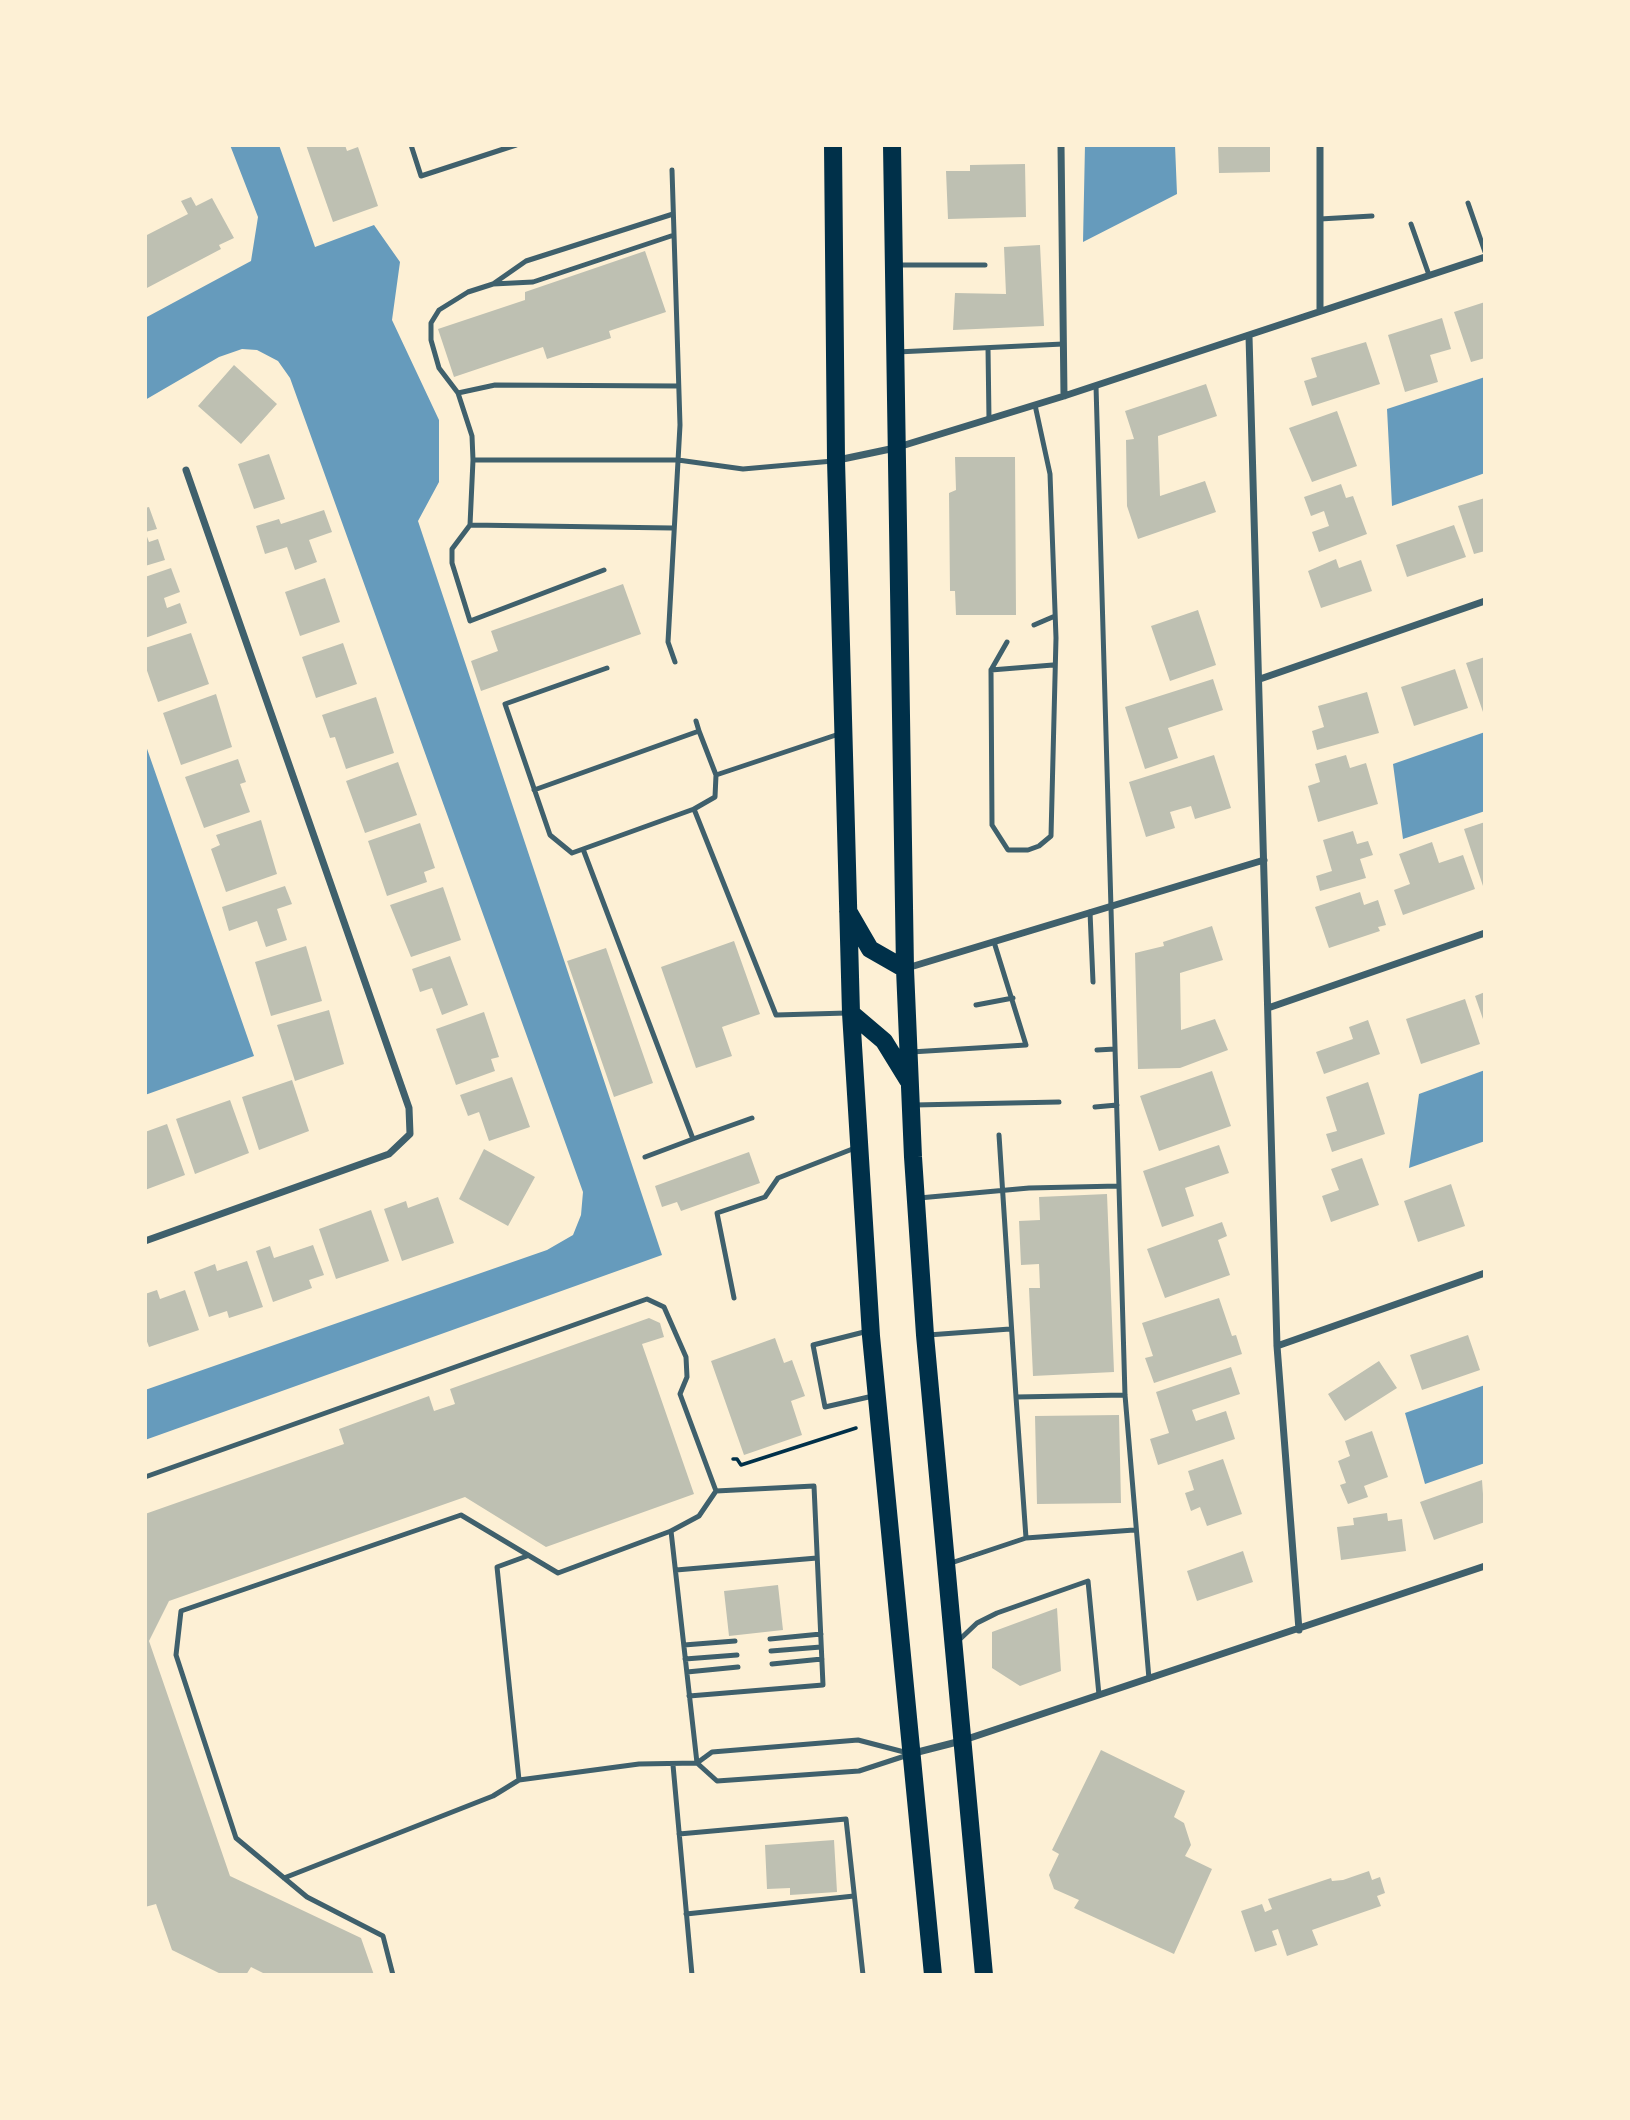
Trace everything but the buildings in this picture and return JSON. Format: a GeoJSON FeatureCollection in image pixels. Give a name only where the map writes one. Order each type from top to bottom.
{"type":"FeatureCollection","features":[{"type":"Feature","properties":{"kind":"main road"},"geometry":{"type":"LineString","coordinates":[[833,145],[836,460],[850,1013],[871,1330],[933,1975]]}},
{"type":"Feature","properties":{"kind":"main road"},"geometry":{"type":"LineString","coordinates":[[892,145],[905,969],[915,1198],[945,1565],[984,1975]]}},
{"type":"Feature","properties":{"kind":"main road"},"geometry":{"type":"LineString","coordinates":[[846,908],[870,949],[905,969]]}},
{"type":"Feature","properties":{"kind":"main road"},"geometry":{"type":"LineString","coordinates":[[850,1013],[884,1041],[910,1083]]}},
{"type":"Feature","properties":{"kind":"street"},"geometry":{"type":"LineString","coordinates":[[1061,145],[1064,396]]}},
{"type":"Feature","properties":{"kind":"street"},"geometry":{"type":"LineString","coordinates":[[1320,145],[1320,311]]}},
{"type":"Feature","properties":{"kind":"street"},"geometry":{"type":"LineString","coordinates":[[836,460],[895,448],[1096,386],[1485,255]]}},
{"type":"Feature","properties":{"kind":"street"},"geometry":{"type":"LineString","coordinates":[[1249,335],[1277,1346],[1299,1630]]}},
{"type":"Feature","properties":{"kind":"street"},"geometry":{"type":"LineString","coordinates":[[145,1241],[389,1154],[410,1134],[409,1108],[186,470]]}},
{"type":"Feature","properties":{"kind":"street"},"geometry":{"type":"LineString","coordinates":[[1260,679],[1485,601]]}},
{"type":"Feature","properties":{"kind":"street"},"geometry":{"type":"LineString","coordinates":[[905,969],[1265,860]]}},
{"type":"Feature","properties":{"kind":"street"},"geometry":{"type":"LineString","coordinates":[[1268,1008],[1485,933]]}},
{"type":"Feature","properties":{"kind":"street"},"geometry":{"type":"LineString","coordinates":[[1277,1346],[1485,1273]]}},
{"type":"Feature","properties":{"kind":"street"},"geometry":{"type":"LineString","coordinates":[[911,1754],[961,1741],[1485,1566]]}},
{"type":"Feature","properties":{"kind":"lane"},"geometry":{"type":"LineString","coordinates":[[411,145],[421,176],[516,145]]}},
{"type":"Feature","properties":{"kind":"lane"},"geometry":{"type":"LineString","coordinates":[[672,170],[678,460],[672,528],[668,642],[675,662]]}},
{"type":"Feature","properties":{"kind":"lane"},"geometry":{"type":"LineString","coordinates":[[1468,203],[1485,255]]}},
{"type":"Feature","properties":{"kind":"lane"},"geometry":{"type":"LineString","coordinates":[[493,284],[526,261],[673,214]]}},
{"type":"Feature","properties":{"kind":"lane"},"geometry":{"type":"LineString","coordinates":[[1320,219],[1372,216]]}},
{"type":"Feature","properties":{"kind":"lane"},"geometry":{"type":"LineString","coordinates":[[1411,224],[1429,275]]}},
{"type":"Feature","properties":{"kind":"lane"},"geometry":{"type":"LineString","coordinates":[[604,570],[470,621],[452,563],[452,549],[470,525],[472,436],[458,393],[439,368],[431,341],[432,323],[439,310],[468,292],[493,284],[533,282],[674,235]]}},
{"type":"Feature","properties":{"kind":"lane"},"geometry":{"type":"LineString","coordinates":[[893,265],[985,265]]}},
{"type":"Feature","properties":{"kind":"lane"},"geometry":{"type":"LineString","coordinates":[[894,352],[1063,344]]}},
{"type":"Feature","properties":{"kind":"lane"},"geometry":{"type":"LineString","coordinates":[[988,348],[989,419]]}},
{"type":"Feature","properties":{"kind":"lane"},"geometry":{"type":"LineString","coordinates":[[458,393],[495,385],[678,386]]}},
{"type":"Feature","properties":{"kind":"lane"},"geometry":{"type":"LineString","coordinates":[[1096,386],[1125,1395],[1134,1530],[1149,1679]]}},
{"type":"Feature","properties":{"kind":"lane"},"geometry":{"type":"LineString","coordinates":[[1007,642],[991,670],[992,825],[1007,850],[1028,850],[1039,846],[1051,836],[1055,616],[1050,474],[1035,405]]}},
{"type":"Feature","properties":{"kind":"lane"},"geometry":{"type":"LineString","coordinates":[[473,460],[678,460],[743,469],[836,460]]}},
{"type":"Feature","properties":{"kind":"lane"},"geometry":{"type":"LineString","coordinates":[[470,525],[672,528]]}},
{"type":"Feature","properties":{"kind":"lane"},"geometry":{"type":"LineString","coordinates":[[1034,625],[1055,616]]}},
{"type":"Feature","properties":{"kind":"lane"},"geometry":{"type":"LineString","coordinates":[[991,670],[1053,665]]}},
{"type":"Feature","properties":{"kind":"lane"},"geometry":{"type":"LineString","coordinates":[[607,668],[505,704],[550,835],[572,853],[694,809],[715,797],[716,775],[696,721]]}},
{"type":"Feature","properties":{"kind":"lane"},"geometry":{"type":"LineString","coordinates":[[534,790],[699,731]]}},
{"type":"Feature","properties":{"kind":"lane"},"geometry":{"type":"LineString","coordinates":[[716,775],[842,733]]}},
{"type":"Feature","properties":{"kind":"lane"},"geometry":{"type":"LineString","coordinates":[[694,809],[776,1015],[850,1013]]}},
{"type":"Feature","properties":{"kind":"lane"},"geometry":{"type":"LineString","coordinates":[[583,849],[693,1139]]}},
{"type":"Feature","properties":{"kind":"lane"},"geometry":{"type":"LineString","coordinates":[[1090,912],[1093,982]]}},
{"type":"Feature","properties":{"kind":"lane"},"geometry":{"type":"LineString","coordinates":[[909,1053],[1026,1045],[994,942]]}},
{"type":"Feature","properties":{"kind":"lane"},"geometry":{"type":"LineString","coordinates":[[976,1005],[1013,998]]}},
{"type":"Feature","properties":{"kind":"lane"},"geometry":{"type":"LineString","coordinates":[[1097,1049],[1115,1049]]}},
{"type":"Feature","properties":{"kind":"lane"},"geometry":{"type":"LineString","coordinates":[[911,1105],[1059,1102]]}},
{"type":"Feature","properties":{"kind":"lane"},"geometry":{"type":"LineString","coordinates":[[1095,1107],[1117,1104]]}},
{"type":"Feature","properties":{"kind":"lane"},"geometry":{"type":"LineString","coordinates":[[645,1157],[752,1118]]}},
{"type":"Feature","properties":{"kind":"lane"},"geometry":{"type":"LineString","coordinates":[[999,1135],[1026,1538]]}},
{"type":"Feature","properties":{"kind":"lane"},"geometry":{"type":"LineString","coordinates":[[734,1298],[717,1213],[765,1197],[778,1178],[858,1147]]}},
{"type":"Feature","properties":{"kind":"lane"},"geometry":{"type":"LineString","coordinates":[[915,1198],[1002,1193],[1029,1188],[1119,1186]]}},
{"type":"Feature","properties":{"kind":"lane"},"geometry":{"type":"LineString","coordinates":[[145,1477],[647,1300],[664,1307],[686,1357],[687,1377],[680,1394],[716,1491]]}},
{"type":"Feature","properties":{"kind":"lane"},"geometry":{"type":"LineString","coordinates":[[925,1335],[1010,1329]]}},
{"type":"Feature","properties":{"kind":"lane"},"geometry":{"type":"LineString","coordinates":[[871,1330],[813,1345],[825,1407],[877,1396]]}},
{"type":"Feature","properties":{"kind":"lane"},"geometry":{"type":"LineString","coordinates":[[1016,1397],[1125,1395]]}},
{"type":"Feature","properties":{"kind":"lane"},"geometry":{"type":"LineString","coordinates":[[689,1696],[823,1685],[814,1486],[716,1491]]}},
{"type":"Feature","properties":{"kind":"lane"},"geometry":{"type":"LineString","coordinates":[[393,1975],[383,1936],[307,1896],[236,1838],[176,1656],[181,1611],[461,1515],[558,1573],[671,1531],[699,1516],[716,1491]]}},
{"type":"Feature","properties":{"kind":"lane"},"geometry":{"type":"LineString","coordinates":[[945,1565],[1026,1538],[1134,1530]]}},
{"type":"Feature","properties":{"kind":"lane"},"geometry":{"type":"LineString","coordinates":[[671,1531],[696,1763],[717,1781],[859,1771],[911,1754]]}},
{"type":"Feature","properties":{"kind":"lane"},"geometry":{"type":"LineString","coordinates":[[519,1780],[497,1567],[527,1556]]}},
{"type":"Feature","properties":{"kind":"lane"},"geometry":{"type":"LineString","coordinates":[[676,1570],[817,1558]]}},
{"type":"Feature","properties":{"kind":"lane"},"geometry":{"type":"LineString","coordinates":[[953,1646],[977,1623],[997,1613],[1088,1581],[1099,1695]]}},
{"type":"Feature","properties":{"kind":"lane"},"geometry":{"type":"LineString","coordinates":[[770,1639],[821,1634]]}},
{"type":"Feature","properties":{"kind":"lane"},"geometry":{"type":"LineString","coordinates":[[684,1645],[735,1641]]}},
{"type":"Feature","properties":{"kind":"lane"},"geometry":{"type":"LineString","coordinates":[[771,1651],[821,1647]]}},
{"type":"Feature","properties":{"kind":"lane"},"geometry":{"type":"LineString","coordinates":[[685,1659],[737,1655]]}},
{"type":"Feature","properties":{"kind":"lane"},"geometry":{"type":"LineString","coordinates":[[772,1664],[822,1659]]}},
{"type":"Feature","properties":{"kind":"lane"},"geometry":{"type":"LineString","coordinates":[[687,1672],[738,1667]]}},
{"type":"Feature","properties":{"kind":"lane"},"geometry":{"type":"LineString","coordinates":[[284,1878],[493,1796],[519,1780],[639,1764],[696,1763],[712,1752],[858,1741],[911,1754]]}},
{"type":"Feature","properties":{"kind":"lane"},"geometry":{"type":"LineString","coordinates":[[673,1765],[692,1975]]}},
{"type":"Feature","properties":{"kind":"lane"},"geometry":{"type":"LineString","coordinates":[[679,1833],[846,1819],[863,1975]]}},
{"type":"Feature","properties":{"kind":"lane"},"geometry":{"type":"LineString","coordinates":[[686,1914],[854,1896]]}},
{"type":"Feature","properties":{"kind":"path"},"geometry":{"type":"LineString","coordinates":[[733,1459],[737,1459],[741,1465],[856,1428]]}},
{"type":"Feature","properties":{"kind":"water"},"geometry":{"type":"Polygon","coordinates":[[[230,145],[279,145],[315,247],[374,225],[400,262],[392,320],[439,420],[439,482],[418,521],[662,1255],[145,1440],[145,1390],[547,1250],[573,1235],[581,1215],[583,1192],[290,378],[278,361],[257,350],[242,349],[219,357],[145,400],[145,318],[251,261],[258,217],[230,145]]]}},
{"type":"Feature","properties":{"kind":"water"},"geometry":{"type":"Polygon","coordinates":[[[1085,145],[1175,145],[1177,194],[1083,242],[1085,145]]]}},
{"type":"Feature","properties":{"kind":"water"},"geometry":{"type":"Polygon","coordinates":[[[1485,377],[1485,473],[1392,506],[1387,409],[1485,377]]]}},
{"type":"Feature","properties":{"kind":"water"},"geometry":{"type":"Polygon","coordinates":[[[1485,732],[1485,811],[1403,839],[1393,764],[1485,732]]]}},
{"type":"Feature","properties":{"kind":"water"},"geometry":{"type":"Polygon","coordinates":[[[145,743],[254,1056],[145,1095],[145,743]]]}},
{"type":"Feature","properties":{"kind":"water"},"geometry":{"type":"Polygon","coordinates":[[[1485,1070],[1485,1141],[1409,1168],[1419,1094],[1485,1070]]]}},
{"type":"Feature","properties":{"kind":"water"},"geometry":{"type":"Polygon","coordinates":[[[1485,1385],[1485,1463],[1425,1484],[1405,1413],[1485,1385]]]}}]}
